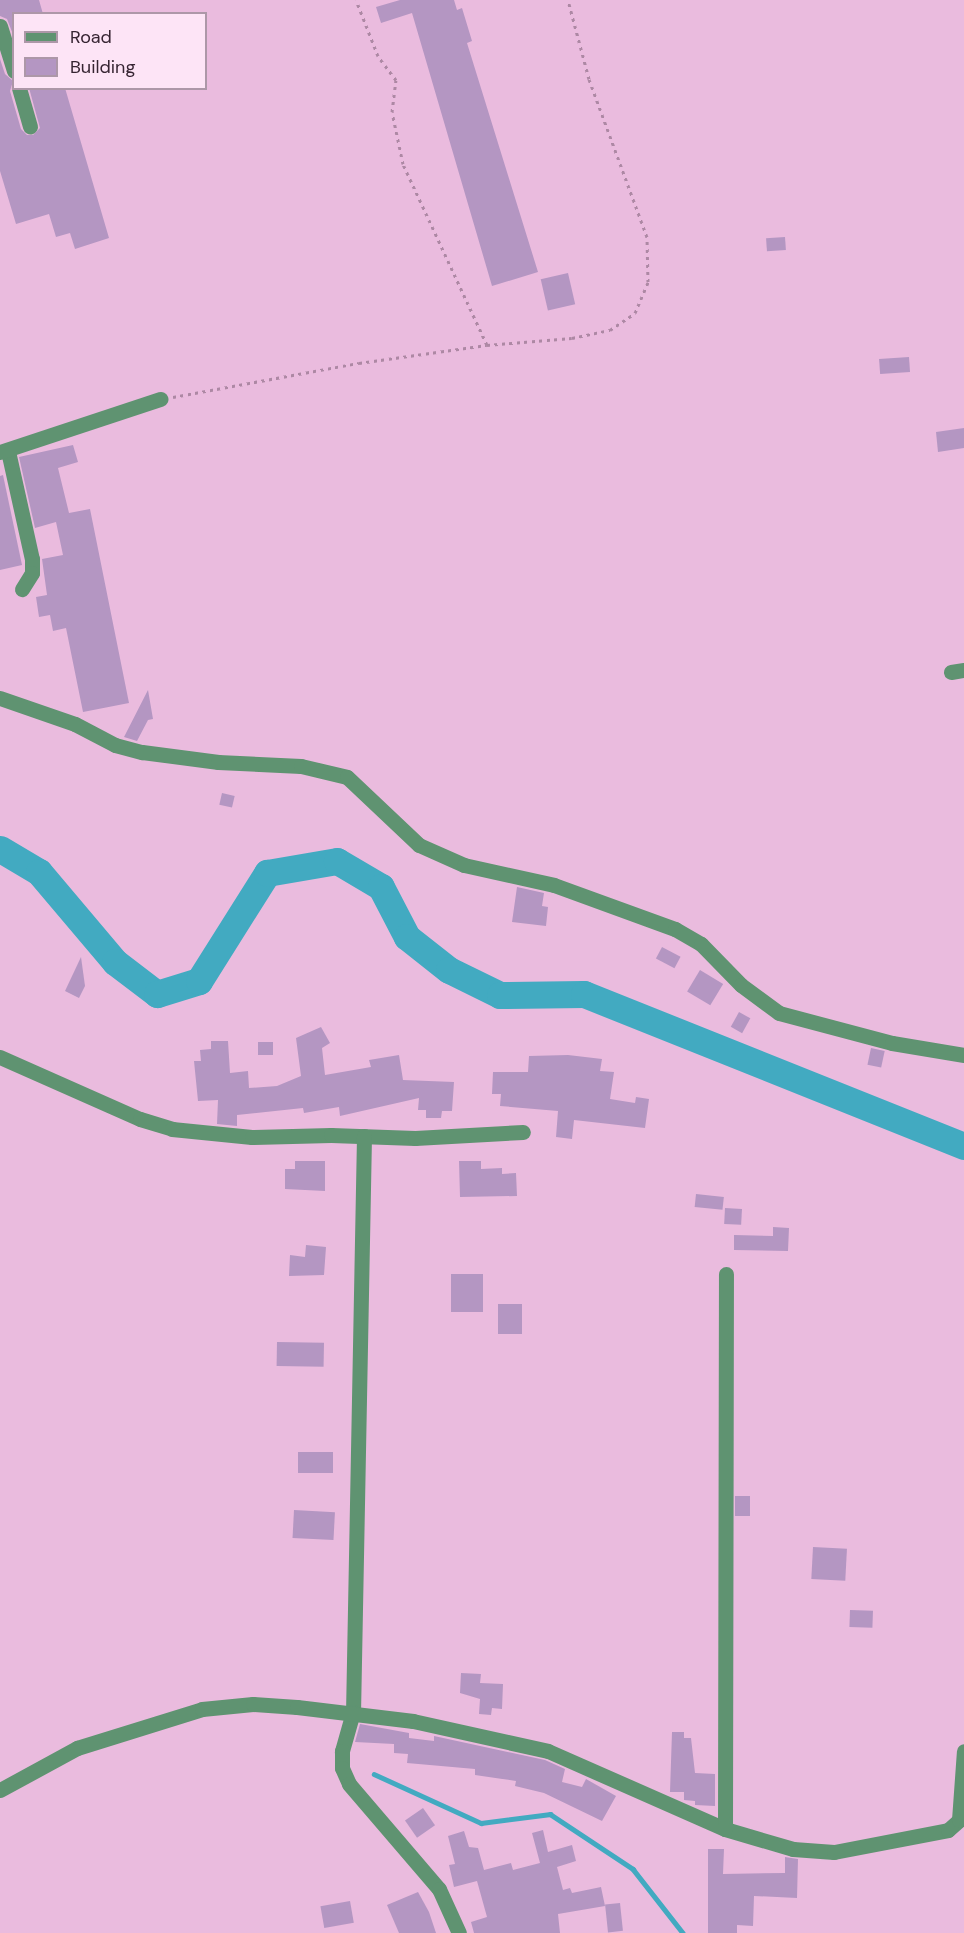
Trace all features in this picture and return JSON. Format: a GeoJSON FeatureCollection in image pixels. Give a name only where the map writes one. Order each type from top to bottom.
{"type":"FeatureCollection","features":[{"type":"Feature","properties":{"kind":"street"},"geometry":{"type":"LineString","coordinates":[[0,26],[12,65]]}},
{"type":"Feature","properties":{"kind":"street"},"geometry":{"type":"LineString","coordinates":[[20,90],[30,126]]}},
{"type":"Feature","properties":{"kind":"street"},"geometry":{"type":"LineString","coordinates":[[22,590],[32,573],[32,559],[4,452],[160,399]]}},
{"type":"Feature","properties":{"kind":"street"},"geometry":{"type":"LineString","coordinates":[[0,698],[75,724],[115,745],[142,752],[228,762],[301,765],[347,777],[419,845],[464,866],[554,885],[675,930],[701,944],[741,985],[779,1013],[892,1043],[964,1055]]}},
{"type":"Feature","properties":{"kind":"street"},"geometry":{"type":"LineString","coordinates":[[0,1057],[140,1119],[172,1129],[252,1137],[415,1138],[523,1132]]}},
{"type":"Feature","properties":{"kind":"street"},"geometry":{"type":"LineString","coordinates":[[363,1136],[353,1712],[342,1751],[342,1768],[349,1784],[439,1888],[459,1933]]}},
{"type":"Feature","properties":{"kind":"street"},"geometry":{"type":"LineString","coordinates":[[725,1829],[726,1274]]}},
{"type":"Feature","properties":{"kind":"street"},"geometry":{"type":"LineString","coordinates":[[0,1790],[76,1748],[202,1709],[253,1704],[353,1712],[490,1736],[548,1751],[725,1829],[793,1849],[834,1852],[936,1835],[948,1830],[959,1820],[964,1751]]}},
{"type":"Feature","properties":{"kind":"path"},"geometry":{"type":"LineString","coordinates":[[356,0],[378,56],[396,80],[392,112],[403,164],[487,345]]}},
{"type":"Feature","properties":{"kind":"path"},"geometry":{"type":"LineString","coordinates":[[160,399],[359,363],[487,345],[572,338],[610,330],[635,312],[648,282],[647,237],[589,78],[568,0]]}},
{"type":"Feature","properties":{"kind":"building"},"geometry":{"type":"Polygon","coordinates":[[[0,0],[39,0],[42,12],[12,12],[12,32],[7,19],[0,16],[0,0]]]}},
{"type":"Feature","properties":{"kind":"building"},"geometry":{"type":"Polygon","coordinates":[[[400,0],[454,0],[457,10],[462,8],[472,41],[467,43],[538,272],[492,286],[412,13],[381,23],[376,7],[400,0]]]}},
{"type":"Feature","properties":{"kind":"building"},"geometry":{"type":"Polygon","coordinates":[[[0,59],[5,74],[12,80],[10,91],[21,129],[27,135],[33,135],[40,128],[30,90],[66,90],[109,238],[75,249],[70,233],[56,237],[49,214],[16,224],[0,171],[0,59]]]}},
{"type":"Feature","properties":{"kind":"building"},"geometry":{"type":"Polygon","coordinates":[[[785,237],[786,250],[767,251],[766,238],[785,237]]]}},
{"type":"Feature","properties":{"kind":"building"},"geometry":{"type":"Polygon","coordinates":[[[568,273],[575,304],[548,310],[541,279],[568,273]]]}},
{"type":"Feature","properties":{"kind":"building"},"geometry":{"type":"Polygon","coordinates":[[[909,357],[910,372],[880,374],[879,359],[909,357]]]}},
{"type":"Feature","properties":{"kind":"building"},"geometry":{"type":"Polygon","coordinates":[[[964,428],[964,448],[938,452],[936,432],[964,428]]]}},
{"type":"Feature","properties":{"kind":"building"},"geometry":{"type":"Polygon","coordinates":[[[73,445],[78,462],[58,468],[69,513],[90,509],[129,703],[83,712],[66,628],[53,631],[50,615],[39,617],[36,597],[47,595],[42,559],[63,555],[56,522],[35,528],[19,457],[73,445]]]}},
{"type":"Feature","properties":{"kind":"building"},"geometry":{"type":"Polygon","coordinates":[[[3,475],[22,565],[0,570],[0,476],[3,475]]]}},
{"type":"Feature","properties":{"kind":"building"},"geometry":{"type":"Polygon","coordinates":[[[148,690],[153,719],[148,720],[137,741],[124,737],[148,690]]]}},
{"type":"Feature","properties":{"kind":"building"},"geometry":{"type":"Polygon","coordinates":[[[222,793],[235,796],[232,808],[219,805],[222,793]]]}},
{"type":"Feature","properties":{"kind":"building"},"geometry":{"type":"Polygon","coordinates":[[[517,887],[544,893],[542,906],[548,907],[546,926],[512,922],[517,887]]]}},
{"type":"Feature","properties":{"kind":"building"},"geometry":{"type":"Polygon","coordinates":[[[662,947],[681,957],[674,968],[656,958],[662,947]]]}},
{"type":"Feature","properties":{"kind":"building"},"geometry":{"type":"Polygon","coordinates":[[[81,957],[85,986],[79,998],[65,991],[81,957]]]}},
{"type":"Feature","properties":{"kind":"building"},"geometry":{"type":"Polygon","coordinates":[[[700,970],[723,984],[710,1005],[687,991],[700,970]]]}},
{"type":"Feature","properties":{"kind":"building"},"geometry":{"type":"Polygon","coordinates":[[[739,1012],[750,1018],[742,1033],[731,1027],[739,1012]]]}},
{"type":"Feature","properties":{"kind":"building"},"geometry":{"type":"Polygon","coordinates":[[[321,1027],[330,1043],[322,1048],[325,1075],[371,1067],[369,1060],[399,1055],[403,1080],[454,1082],[452,1111],[442,1111],[441,1118],[426,1118],[426,1110],[418,1110],[419,1098],[340,1116],[339,1107],[304,1113],[303,1108],[237,1115],[237,1126],[217,1124],[218,1100],[198,1101],[194,1061],[201,1061],[200,1050],[211,1049],[211,1041],[228,1041],[230,1073],[248,1071],[249,1088],[277,1086],[301,1076],[296,1038],[321,1027]]]}},
{"type":"Feature","properties":{"kind":"building"},"geometry":{"type":"Polygon","coordinates":[[[258,1042],[273,1042],[273,1055],[258,1055],[258,1042]]]}},
{"type":"Feature","properties":{"kind":"building"},"geometry":{"type":"Polygon","coordinates":[[[871,1048],[885,1051],[881,1068],[867,1065],[871,1048]]]}},
{"type":"Feature","properties":{"kind":"building"},"geometry":{"type":"Polygon","coordinates":[[[568,1055],[602,1059],[600,1071],[614,1072],[610,1099],[635,1103],[636,1097],[649,1099],[645,1128],[574,1120],[572,1139],[556,1137],[558,1111],[500,1106],[501,1094],[492,1094],[493,1072],[528,1072],[529,1056],[568,1055]]]}},
{"type":"Feature","properties":{"kind":"building"},"geometry":{"type":"Polygon","coordinates":[[[295,1161],[325,1161],[325,1191],[285,1189],[285,1169],[295,1169],[295,1161]]]}},
{"type":"Feature","properties":{"kind":"building"},"geometry":{"type":"Polygon","coordinates":[[[459,1161],[481,1161],[481,1169],[502,1168],[502,1174],[516,1173],[517,1196],[460,1197],[459,1161]]]}},
{"type":"Feature","properties":{"kind":"building"},"geometry":{"type":"Polygon","coordinates":[[[696,1194],[724,1197],[722,1210],[695,1207],[696,1194]]]}},
{"type":"Feature","properties":{"kind":"building"},"geometry":{"type":"Polygon","coordinates":[[[725,1208],[742,1209],[741,1225],[724,1224],[725,1208]]]}},
{"type":"Feature","properties":{"kind":"building"},"geometry":{"type":"Polygon","coordinates":[[[773,1227],[789,1228],[788,1251],[734,1250],[734,1235],[773,1236],[773,1227]]]}},
{"type":"Feature","properties":{"kind":"building"},"geometry":{"type":"Polygon","coordinates":[[[306,1245],[326,1247],[324,1275],[289,1276],[290,1255],[305,1257],[306,1245]]]}},
{"type":"Feature","properties":{"kind":"building"},"geometry":{"type":"Polygon","coordinates":[[[451,1274],[483,1274],[483,1312],[451,1312],[451,1274]]]}},
{"type":"Feature","properties":{"kind":"building"},"geometry":{"type":"Polygon","coordinates":[[[498,1304],[522,1304],[522,1334],[498,1334],[498,1304]]]}},
{"type":"Feature","properties":{"kind":"building"},"geometry":{"type":"Polygon","coordinates":[[[277,1342],[324,1343],[324,1367],[277,1366],[277,1342]]]}},
{"type":"Feature","properties":{"kind":"building"},"geometry":{"type":"Polygon","coordinates":[[[298,1452],[333,1452],[333,1473],[298,1473],[298,1452]]]}},
{"type":"Feature","properties":{"kind":"building"},"geometry":{"type":"Polygon","coordinates":[[[735,1496],[750,1496],[750,1516],[735,1516],[735,1496]]]}},
{"type":"Feature","properties":{"kind":"building"},"geometry":{"type":"Polygon","coordinates":[[[294,1510],[335,1512],[333,1540],[293,1538],[294,1510]]]}},
{"type":"Feature","properties":{"kind":"building"},"geometry":{"type":"Polygon","coordinates":[[[813,1547],[847,1549],[845,1581],[811,1579],[813,1547]]]}},
{"type":"Feature","properties":{"kind":"building"},"geometry":{"type":"Polygon","coordinates":[[[850,1610],[873,1611],[872,1628],[849,1627],[850,1610]]]}},
{"type":"Feature","properties":{"kind":"building"},"geometry":{"type":"Polygon","coordinates":[[[461,1673],[481,1674],[480,1683],[503,1684],[502,1709],[492,1708],[491,1715],[479,1714],[480,1699],[460,1693],[461,1673]]]}},
{"type":"Feature","properties":{"kind":"building"},"geometry":{"type":"Polygon","coordinates":[[[360,1724],[409,1733],[409,1738],[434,1741],[434,1736],[545,1760],[565,1769],[562,1782],[582,1787],[586,1779],[616,1796],[602,1821],[544,1793],[515,1786],[516,1781],[475,1775],[475,1769],[407,1763],[408,1754],[394,1753],[394,1744],[355,1742],[360,1724]]]}},
{"type":"Feature","properties":{"kind":"building"},"geometry":{"type":"Polygon","coordinates":[[[672,1732],[684,1732],[684,1738],[691,1738],[695,1773],[715,1774],[715,1806],[695,1805],[695,1801],[684,1800],[684,1792],[670,1792],[672,1732]]]}},
{"type":"Feature","properties":{"kind":"building"},"geometry":{"type":"Polygon","coordinates":[[[423,1808],[435,1825],[417,1838],[405,1821],[423,1808]]]}},
{"type":"Feature","properties":{"kind":"building"},"geometry":{"type":"Polygon","coordinates":[[[543,1830],[548,1852],[572,1845],[576,1861],[557,1867],[563,1890],[570,1888],[572,1893],[601,1887],[605,1906],[558,1914],[560,1933],[474,1933],[471,1922],[487,1917],[477,1881],[454,1887],[449,1865],[455,1864],[448,1836],[464,1831],[469,1847],[478,1848],[484,1870],[511,1863],[513,1870],[540,1863],[532,1833],[543,1830]]]}},
{"type":"Feature","properties":{"kind":"building"},"geometry":{"type":"Polygon","coordinates":[[[708,1849],[724,1849],[723,1874],[785,1873],[785,1857],[798,1859],[797,1898],[754,1896],[753,1926],[737,1925],[737,1933],[708,1933],[708,1849]]]}},
{"type":"Feature","properties":{"kind":"building"},"geometry":{"type":"Polygon","coordinates":[[[418,1892],[429,1912],[436,1933],[399,1933],[387,1905],[418,1892]]]}},
{"type":"Feature","properties":{"kind":"building"},"geometry":{"type":"Polygon","coordinates":[[[350,1901],[354,1923],[324,1928],[320,1906],[350,1901]]]}},
{"type":"Feature","properties":{"kind":"building"},"geometry":{"type":"Polygon","coordinates":[[[620,1903],[623,1931],[608,1932],[605,1905],[620,1903]]]}},
{"type":"Feature","properties":{"kind":"waterway"},"geometry":{"type":"LineString","coordinates":[[0,849],[39,872],[115,962],[157,994],[199,981],[267,873],[337,861],[381,887],[407,937],[449,970],[500,995],[584,994],[964,1146]]}},
{"type":"Feature","properties":{"kind":"waterway"},"geometry":{"type":"LineString","coordinates":[[374,1774],[481,1823],[550,1814],[633,1869],[683,1933]]}}]}
